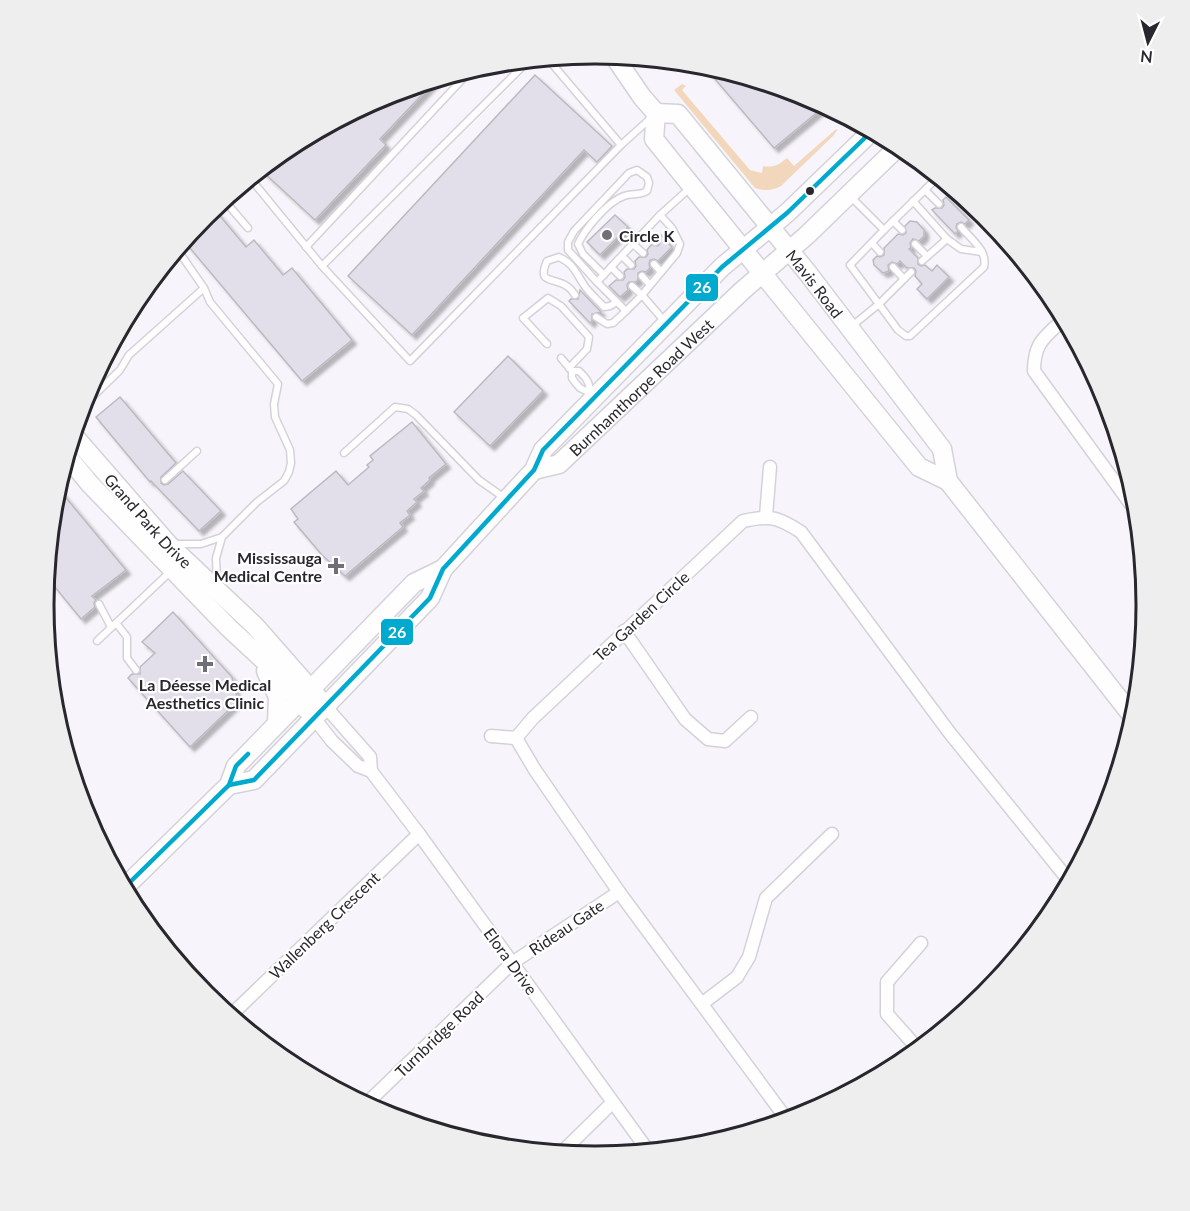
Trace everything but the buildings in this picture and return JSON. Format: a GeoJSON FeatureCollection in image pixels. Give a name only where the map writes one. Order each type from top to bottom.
{"type":"FeatureCollection","features":[{"type":"Feature","properties":{"kind":"main road"},"geometry":{"type":"LineString","coordinates":[[620,65],[656,113]]}},
{"type":"Feature","properties":{"kind":"main road","name":"Mavis Road"},"geometry":{"type":"LineString","coordinates":[[948,481],[942,449],[790,250],[678,114],[656,113],[654,139],[919,467],[948,481],[1126,708]]}},
{"type":"Feature","properties":{"kind":"main road","name":"Burnhamthorpe Road West"},"geometry":{"type":"LineString","coordinates":[[229,785],[254,780],[430,598],[443,568],[534,470],[543,450],[592,394],[722,267],[787,213],[866,137]]}},
{"type":"Feature","properties":{"kind":"main road","name":"Burnhamthorpe Road West"},"geometry":{"type":"LineString","coordinates":[[534,470],[560,465],[622,403],[790,250],[892,153]]}},
{"type":"Feature","properties":{"kind":"main road","name":"Grand Park Drive"},"geometry":{"type":"LineString","coordinates":[[80,442],[168,544],[255,626],[319,712]]}},
{"type":"Feature","properties":{"kind":"main road","name":"Grand Park Drive"},"geometry":{"type":"LineString","coordinates":[[73,463],[90,484],[229,628],[305,695]]}},
{"type":"Feature","properties":{"kind":"main road","name":"Burnhamthorpe Road West"},"geometry":{"type":"LineString","coordinates":[[130,882],[229,785],[236,766],[414,583],[443,568]]}},
{"type":"Feature","properties":{"kind":"main road"},"geometry":{"type":"LineString","coordinates":[[229,628],[230,635],[270,676],[278,697],[277,724]]}},
{"type":"Feature","properties":{"kind":"street"},"geometry":{"type":"LineString","coordinates":[[1058,325],[1038,344],[1034,357],[1034,371],[1125,496]]}},
{"type":"Feature","properties":{"kind":"street"},"geometry":{"type":"LineString","coordinates":[[770,467],[766,516],[783,520],[801,532],[949,732],[1064,875]]}},
{"type":"Feature","properties":{"kind":"street","name":"Tea Garden Circle"},"geometry":{"type":"LineString","coordinates":[[516,738],[533,718],[624,631],[744,521],[766,516]]}},
{"type":"Feature","properties":{"kind":"street"},"geometry":{"type":"LineString","coordinates":[[624,631],[685,719],[708,739],[725,741],[751,717]]}},
{"type":"Feature","properties":{"kind":"street","name":"Elora Drive"},"geometry":{"type":"LineString","coordinates":[[319,712],[370,757],[371,771],[643,1144]]}},
{"type":"Feature","properties":{"kind":"street"},"geometry":{"type":"LineString","coordinates":[[491,736],[516,738],[535,770],[620,892],[782,1113]]}},
{"type":"Feature","properties":{"kind":"street","name":"Wallenberg Crescent"},"geometry":{"type":"LineString","coordinates":[[236,1010],[419,834]]}},
{"type":"Feature","properties":{"kind":"street"},"geometry":{"type":"LineString","coordinates":[[702,1003],[736,976],[749,957],[766,898],[832,834]]}},
{"type":"Feature","properties":{"kind":"street","name":"Rideau Gate"},"geometry":{"type":"LineString","coordinates":[[512,963],[620,892]]}},
{"type":"Feature","properties":{"kind":"street"},"geometry":{"type":"LineString","coordinates":[[913,1043],[887,1014],[887,982],[921,943]]}},
{"type":"Feature","properties":{"kind":"street","name":"Turnbridge Road"},"geometry":{"type":"LineString","coordinates":[[372,1098],[512,963]]}},
{"type":"Feature","properties":{"kind":"street"},"geometry":{"type":"LineString","coordinates":[[569,1145],[612,1103]]}},
{"type":"Feature","properties":{"kind":"lane"},"geometry":{"type":"LineString","coordinates":[[554,66],[621,145]]}},
{"type":"Feature","properties":{"kind":"lane"},"geometry":{"type":"LineString","coordinates":[[322,266],[519,70]]}},
{"type":"Feature","properties":{"kind":"lane"},"geometry":{"type":"LineString","coordinates":[[306,246],[460,82]]}},
{"type":"Feature","properties":{"kind":"lane"},"geometry":{"type":"LineString","coordinates":[[255,185],[322,266],[410,361],[621,145],[656,113]]}},
{"type":"Feature","properties":{"kind":"lane"},"geometry":{"type":"LineString","coordinates":[[604,275],[583,254],[578,244],[582,235],[606,208],[624,196],[640,195],[646,191],[649,183],[647,177],[637,170],[629,173],[616,186],[574,231],[568,242],[568,250],[626,311]]}},
{"type":"Feature","properties":{"kind":"lane"},"geometry":{"type":"LineString","coordinates":[[932,183],[850,264],[898,330],[906,336],[910,336],[984,267],[986,259],[982,252],[961,227]]}},
{"type":"Feature","properties":{"kind":"lane"},"geometry":{"type":"LineString","coordinates":[[597,282],[682,193],[692,187]]}},
{"type":"Feature","properties":{"kind":"lane"},"geometry":{"type":"LineString","coordinates":[[925,190],[939,204]]}},
{"type":"Feature","properties":{"kind":"lane"},"geometry":{"type":"LineString","coordinates":[[849,195],[884,230]]}},
{"type":"Feature","properties":{"kind":"lane"},"geometry":{"type":"LineString","coordinates":[[913,201],[947,239],[961,249],[982,252]]}},
{"type":"Feature","properties":{"kind":"lane"},"geometry":{"type":"LineString","coordinates":[[230,207],[248,228]]}},
{"type":"Feature","properties":{"kind":"lane"},"geometry":{"type":"LineString","coordinates":[[596,317],[607,324],[613,324],[642,295],[677,253],[680,244],[672,228],[660,215]]}},
{"type":"Feature","properties":{"kind":"lane"},"geometry":{"type":"LineString","coordinates":[[893,221],[902,230]]}},
{"type":"Feature","properties":{"kind":"lane"},"geometry":{"type":"LineString","coordinates":[[645,232],[655,242]]}},
{"type":"Feature","properties":{"kind":"lane"},"geometry":{"type":"LineString","coordinates":[[922,261],[947,239]]}},
{"type":"Feature","properties":{"kind":"lane"},"geometry":{"type":"LineString","coordinates":[[872,243],[880,252]]}},
{"type":"Feature","properties":{"kind":"lane"},"geometry":{"type":"LineString","coordinates":[[633,244],[643,253]]}},
{"type":"Feature","properties":{"kind":"lane"},"geometry":{"type":"LineString","coordinates":[[915,244],[927,256]]}},
{"type":"Feature","properties":{"kind":"lane"},"geometry":{"type":"LineString","coordinates":[[666,253],[672,259]]}},
{"type":"Feature","properties":{"kind":"lane"},"geometry":{"type":"LineString","coordinates":[[168,544],[201,544],[222,537],[258,502],[284,481],[291,463],[290,450],[274,417],[278,384],[210,302],[204,288],[182,256]]}},
{"type":"Feature","properties":{"kind":"lane"},"geometry":{"type":"LineString","coordinates":[[575,295],[568,287],[544,275],[543,271],[547,261],[560,256],[573,266],[584,286],[604,307],[617,302]]}},
{"type":"Feature","properties":{"kind":"lane"},"geometry":{"type":"LineString","coordinates":[[622,256],[631,265]]}},
{"type":"Feature","properties":{"kind":"lane"},"geometry":{"type":"LineString","coordinates":[[654,264],[662,272]]}},
{"type":"Feature","properties":{"kind":"lane"},"geometry":{"type":"LineString","coordinates":[[611,267],[620,276]]}},
{"type":"Feature","properties":{"kind":"lane"},"geometry":{"type":"LineString","coordinates":[[893,267],[904,279]]}},
{"type":"Feature","properties":{"kind":"lane"},"geometry":{"type":"LineString","coordinates":[[850,328],[879,304],[911,272]]}},
{"type":"Feature","properties":{"kind":"lane"},"geometry":{"type":"LineString","coordinates":[[642,276],[650,285]]}},
{"type":"Feature","properties":{"kind":"lane"},"geometry":{"type":"LineString","coordinates":[[632,286],[666,324]]}},
{"type":"Feature","properties":{"kind":"lane"},"geometry":{"type":"LineString","coordinates":[[98,391],[120,370],[129,355],[204,288]]}},
{"type":"Feature","properties":{"kind":"lane"},"geometry":{"type":"LineString","coordinates":[[547,344],[524,318],[548,298],[561,306],[589,337],[587,349],[571,370]]}},
{"type":"Feature","properties":{"kind":"lane"},"geometry":{"type":"LineString","coordinates":[[561,358],[571,370],[572,378],[581,389],[592,394]]}},
{"type":"Feature","properties":{"kind":"lane"},"geometry":{"type":"LineString","coordinates":[[571,370],[579,371],[585,376],[592,394]]}},
{"type":"Feature","properties":{"kind":"lane"},"geometry":{"type":"LineString","coordinates":[[344,453],[395,407],[408,409],[479,480],[506,499]]}},
{"type":"Feature","properties":{"kind":"lane"},"geometry":{"type":"LineString","coordinates":[[165,480],[198,451]]}},
{"type":"Feature","properties":{"kind":"lane"},"geometry":{"type":"LineString","coordinates":[[218,590],[216,558],[222,537]]}},
{"type":"Feature","properties":{"kind":"lane"},"geometry":{"type":"LineString","coordinates":[[97,641],[173,570]]}},
{"type":"Feature","properties":{"kind":"lane"},"geometry":{"type":"LineString","coordinates":[[99,604],[114,625],[127,637],[127,658],[136,670]]}},
{"type":"Feature","properties":{"kind":"shaded area"},"geometry":{"type":"Polygon","coordinates":[[[682,84],[686,86],[682,90],[750,170],[762,173],[763,166],[776,165],[787,158],[794,166],[838,129],[781,186],[768,190],[755,188],[674,90],[682,84]]]}},
{"type":"Feature","properties":{"kind":"transit line","name":"26"},"geometry":{"type":"LineString","coordinates":[[229,785],[254,780],[430,598],[443,569],[534,470],[543,450],[722,267],[787,213],[866,137]]}},
{"type":"Feature","properties":{"kind":"transit line","name":"26"},"geometry":{"type":"LineString","coordinates":[[130,882],[229,785],[236,766],[248,754]]}},
{"type":"Feature","properties":{"kind":"place","name":"Circle K"},"geometry":{"type":"Point","coordinates":[607,235]}},
{"type":"Feature","properties":{"kind":"place","name":"Mississauga Medical Centre"},"geometry":{"type":"Point","coordinates":[336,566]}},
{"type":"Feature","properties":{"kind":"place","name":"La Déesse Medical Aesthetics Clinic"},"geometry":{"type":"Point","coordinates":[205,664]}}]}
